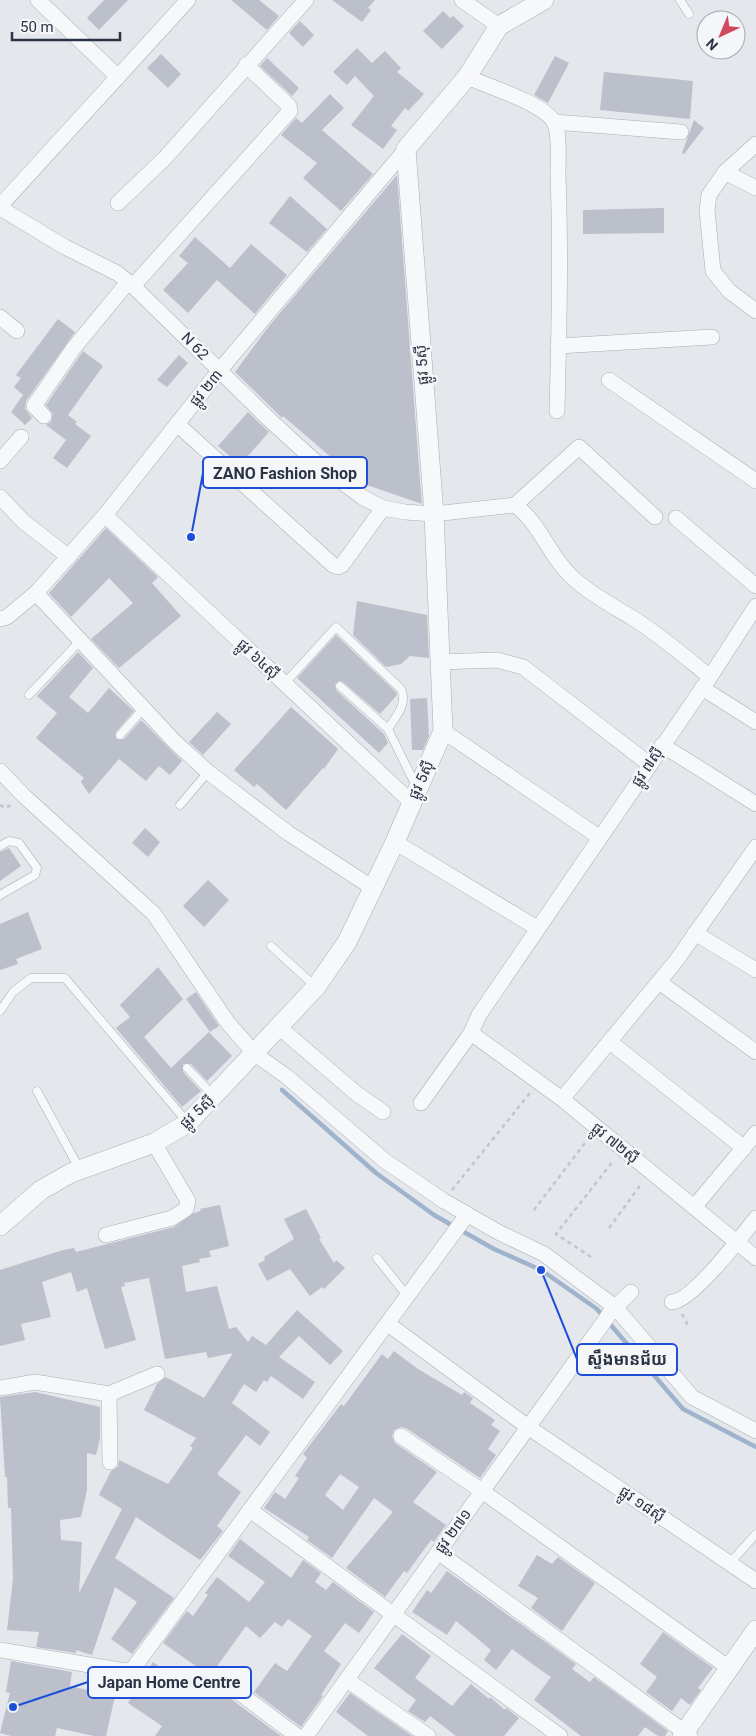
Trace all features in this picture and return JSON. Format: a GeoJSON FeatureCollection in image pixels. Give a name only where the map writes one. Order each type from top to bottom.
{"type":"FeatureCollection","features":[{"type":"Feature","properties":{"kind":"street"},"geometry":{"type":"LineString","coordinates":[[38,0],[118,77]]}},
{"type":"Feature","properties":{"kind":"street"},"geometry":{"type":"LineString","coordinates":[[0,207],[188,0]]}},
{"type":"Feature","properties":{"kind":"street"},"geometry":{"type":"LineString","coordinates":[[118,203],[165,158],[306,0]]}},
{"type":"Feature","properties":{"kind":"street"},"geometry":{"type":"LineString","coordinates":[[462,0],[499,26]]}},
{"type":"Feature","properties":{"kind":"street"},"geometry":{"type":"LineString","coordinates":[[406,150],[466,77],[499,26],[544,0]]}},
{"type":"Feature","properties":{"kind":"street"},"geometry":{"type":"LineString","coordinates":[[44,416],[34,406],[73,349],[130,284],[290,111],[289,106],[246,65]]}},
{"type":"Feature","properties":{"kind":"street"},"geometry":{"type":"LineString","coordinates":[[466,77],[516,97],[543,112],[554,122],[681,132]]}},
{"type":"Feature","properties":{"kind":"street"},"geometry":{"type":"LineString","coordinates":[[554,122],[557,144],[561,256],[557,411]]}},
{"type":"Feature","properties":{"kind":"street"},"geometry":{"type":"LineString","coordinates":[[756,144],[725,172],[709,195],[707,210],[713,271],[729,291],[756,311]]}},
{"type":"Feature","properties":{"kind":"street","name":"ផ្លូវ ២៣"},"geometry":{"type":"LineString","coordinates":[[0,619],[7,616],[36,593],[69,557],[105,515],[219,371],[406,150]]}},
{"type":"Feature","properties":{"kind":"street","name":"ផ្លូវ 5ស៊ី"},"geometry":{"type":"LineString","coordinates":[[0,1226],[41,1190],[80,1170],[154,1143],[188,1123],[280,1028],[316,987],[347,942],[395,842],[443,731],[434,514],[406,150]]}},
{"type":"Feature","properties":{"kind":"street"},"geometry":{"type":"LineString","coordinates":[[725,172],[756,188]]}},
{"type":"Feature","properties":{"kind":"street","name":"N 62"},"geometry":{"type":"LineString","coordinates":[[0,207],[65,247],[116,273],[130,284],[318,464],[362,496],[383,508],[434,514],[515,505]]}},
{"type":"Feature","properties":{"kind":"street"},"geometry":{"type":"LineString","coordinates":[[0,317],[17,331]]}},
{"type":"Feature","properties":{"kind":"street"},"geometry":{"type":"LineString","coordinates":[[558,346],[712,337]]}},
{"type":"Feature","properties":{"kind":"street"},"geometry":{"type":"LineString","coordinates":[[609,380],[756,480]]}},
{"type":"Feature","properties":{"kind":"street"},"geometry":{"type":"LineString","coordinates":[[177,424],[333,565],[338,567],[342,565],[383,508]]}},
{"type":"Feature","properties":{"kind":"street"},"geometry":{"type":"LineString","coordinates":[[0,461],[22,437]]}},
{"type":"Feature","properties":{"kind":"street"},"geometry":{"type":"LineString","coordinates":[[654,517],[579,447],[515,505],[524,512],[552,554],[572,578],[594,597],[647,628],[706,682],[756,722]]}},
{"type":"Feature","properties":{"kind":"street"},"geometry":{"type":"LineString","coordinates":[[0,496],[24,522],[69,557]]}},
{"type":"Feature","properties":{"kind":"street","name":"ផ្លូវ ៦៤ស៊ី"},"geometry":{"type":"LineString","coordinates":[[105,515],[285,683],[414,796]]}},
{"type":"Feature","properties":{"kind":"street"},"geometry":{"type":"LineString","coordinates":[[676,518],[756,586]]}},
{"type":"Feature","properties":{"kind":"street"},"geometry":{"type":"LineString","coordinates":[[36,593],[175,742],[208,772],[288,833],[372,888]]}},
{"type":"Feature","properties":{"kind":"street","name":"ផ្លូវ ៧ស៊ី"},"geometry":{"type":"LineString","coordinates":[[421,1103],[471,1034],[479,1015],[756,606]]}},
{"type":"Feature","properties":{"kind":"street"},"geometry":{"type":"LineString","coordinates":[[440,662],[497,660],[523,667],[649,764]]}},
{"type":"Feature","properties":{"kind":"street"},"geometry":{"type":"LineString","coordinates":[[443,731],[599,837]]}},
{"type":"Feature","properties":{"kind":"street"},"geometry":{"type":"LineString","coordinates":[[662,745],[756,804]]}},
{"type":"Feature","properties":{"kind":"street"},"geometry":{"type":"LineString","coordinates":[[0,771],[31,803],[154,914],[228,1023],[255,1054],[286,1076],[385,1161],[444,1201],[461,1224],[544,1254],[614,1309],[692,1397],[756,1431]]}},
{"type":"Feature","properties":{"kind":"street"},"geometry":{"type":"LineString","coordinates":[[395,842],[537,928]]}},
{"type":"Feature","properties":{"kind":"street"},"geometry":{"type":"LineString","coordinates":[[562,1099],[659,982],[756,847]]}},
{"type":"Feature","properties":{"kind":"street"},"geometry":{"type":"LineString","coordinates":[[695,933],[756,970]]}},
{"type":"Feature","properties":{"kind":"street"},"geometry":{"type":"LineString","coordinates":[[659,982],[756,1052]]}},
{"type":"Feature","properties":{"kind":"street"},"geometry":{"type":"LineString","coordinates":[[280,1028],[357,1094],[382,1112]]}},
{"type":"Feature","properties":{"kind":"street","name":"ផ្លូវ ៧២ស៊ី"},"geometry":{"type":"LineString","coordinates":[[471,1034],[562,1099],[756,1258]]}},
{"type":"Feature","properties":{"kind":"street"},"geometry":{"type":"LineString","coordinates":[[610,1042],[744,1148]]}},
{"type":"Feature","properties":{"kind":"street"},"geometry":{"type":"LineString","coordinates":[[694,1207],[756,1133]]}},
{"type":"Feature","properties":{"kind":"street"},"geometry":{"type":"LineString","coordinates":[[106,1234],[172,1218],[186,1209],[188,1201],[154,1143]]}},
{"type":"Feature","properties":{"kind":"street"},"geometry":{"type":"LineString","coordinates":[[672,1302],[686,1297],[737,1243],[756,1218]]}},
{"type":"Feature","properties":{"kind":"street"},"geometry":{"type":"LineString","coordinates":[[0,1650],[125,1671],[132,1670],[461,1224]]}},
{"type":"Feature","properties":{"kind":"street","name":"ផ្លូវ ២៧១"},"geometry":{"type":"LineString","coordinates":[[306,1736],[601,1326],[631,1292]]}},
{"type":"Feature","properties":{"kind":"street","name":"ផ្លូវ ១៨ស៊ី"},"geometry":{"type":"LineString","coordinates":[[388,1324],[528,1426],[756,1581]]}},
{"type":"Feature","properties":{"kind":"street"},"geometry":{"type":"LineString","coordinates":[[0,1388],[35,1382],[109,1394],[157,1374]]}},
{"type":"Feature","properties":{"kind":"street"},"geometry":{"type":"LineString","coordinates":[[109,1394],[110,1462]]}},
{"type":"Feature","properties":{"kind":"street"},"geometry":{"type":"LineString","coordinates":[[401,1436],[482,1491],[728,1668]]}},
{"type":"Feature","properties":{"kind":"street"},"geometry":{"type":"LineString","coordinates":[[250,1510],[560,1736]]}},
{"type":"Feature","properties":{"kind":"street"},"geometry":{"type":"LineString","coordinates":[[438,1552],[686,1735],[728,1668],[756,1630]]}},
{"type":"Feature","properties":{"kind":"street"},"geometry":{"type":"LineString","coordinates":[[347,1680],[428,1736]]}},
{"type":"Feature","properties":{"kind":"street"},"geometry":{"type":"LineString","coordinates":[[241,1694],[297,1736]]}},
{"type":"Feature","properties":{"kind":"lane"},"geometry":{"type":"LineString","coordinates":[[680,0],[689,14]]}},
{"type":"Feature","properties":{"kind":"lane"},"geometry":{"type":"LineString","coordinates":[[285,683],[336,627],[401,688],[405,697],[404,703],[388,729]]}},
{"type":"Feature","properties":{"kind":"lane"},"geometry":{"type":"LineString","coordinates":[[30,695],[80,641]]}},
{"type":"Feature","properties":{"kind":"lane"},"geometry":{"type":"LineString","coordinates":[[340,686],[388,729],[414,796]]}},
{"type":"Feature","properties":{"kind":"lane"},"geometry":{"type":"LineString","coordinates":[[120,735],[144,708]]}},
{"type":"Feature","properties":{"kind":"lane"},"geometry":{"type":"LineString","coordinates":[[180,805],[208,772]]}},
{"type":"Feature","properties":{"kind":"lane"},"geometry":{"type":"LineString","coordinates":[[0,846],[9,841],[19,843],[37,868],[35,875],[0,895]]}},
{"type":"Feature","properties":{"kind":"lane"},"geometry":{"type":"LineString","coordinates":[[271,946],[316,987]]}},
{"type":"Feature","properties":{"kind":"lane"},"geometry":{"type":"LineString","coordinates":[[0,1011],[13,992],[31,978],[65,978],[188,1123]]}},
{"type":"Feature","properties":{"kind":"lane"},"geometry":{"type":"LineString","coordinates":[[187,1068],[214,1097]]}},
{"type":"Feature","properties":{"kind":"lane"},"geometry":{"type":"LineString","coordinates":[[37,1091],[80,1170]]}},
{"type":"Feature","properties":{"kind":"lane"},"geometry":{"type":"LineString","coordinates":[[377,1258],[408,1298]]}},
{"type":"Feature","properties":{"kind":"lane"},"geometry":{"type":"LineString","coordinates":[[730,1563],[756,1534]]}},
{"type":"Feature","properties":{"kind":"path"},"geometry":{"type":"LineString","coordinates":[[444,1201],[539,1082]]}},
{"type":"Feature","properties":{"kind":"path"},"geometry":{"type":"LineString","coordinates":[[534,1210],[596,1128]]}},
{"type":"Feature","properties":{"kind":"path"},"geometry":{"type":"LineString","coordinates":[[591,1256],[556,1234],[622,1149]]}},
{"type":"Feature","properties":{"kind":"path"},"geometry":{"type":"LineString","coordinates":[[609,1228],[650,1171]]}},
{"type":"Feature","properties":{"kind":"building"},"geometry":{"type":"Polygon","coordinates":[[[104,0],[128,0],[99,30],[87,18],[104,0]]]}},
{"type":"Feature","properties":{"kind":"building"},"geometry":{"type":"Polygon","coordinates":[[[231,0],[259,0],[279,16],[267,30],[231,0]]]}},
{"type":"Feature","properties":{"kind":"building"},"geometry":{"type":"Polygon","coordinates":[[[332,0],[375,0],[368,8],[371,10],[362,22],[332,0]]]}},
{"type":"Feature","properties":{"kind":"building"},"geometry":{"type":"Polygon","coordinates":[[[443,11],[450,18],[453,16],[464,26],[442,49],[423,31],[443,11]]]}},
{"type":"Feature","properties":{"kind":"building"},"geometry":{"type":"Polygon","coordinates":[[[300,21],[314,35],[303,47],[289,33],[300,21]]]}},
{"type":"Feature","properties":{"kind":"building"},"geometry":{"type":"Polygon","coordinates":[[[357,48],[372,63],[385,51],[401,68],[397,72],[424,94],[408,111],[405,108],[391,126],[397,130],[383,149],[351,125],[374,96],[355,76],[347,85],[333,72],[357,48]]]}},
{"type":"Feature","properties":{"kind":"building"},"geometry":{"type":"Polygon","coordinates":[[[161,54],[181,74],[168,88],[147,68],[161,54]]]}},
{"type":"Feature","properties":{"kind":"building"},"geometry":{"type":"Polygon","coordinates":[[[555,56],[569,63],[548,103],[534,95],[555,56]]]}},
{"type":"Feature","properties":{"kind":"building"},"geometry":{"type":"Polygon","coordinates":[[[267,58],[299,88],[292,96],[260,66],[267,58]]]}},
{"type":"Feature","properties":{"kind":"building"},"geometry":{"type":"Polygon","coordinates":[[[604,72],[693,81],[690,119],[600,110],[604,72]]]}},
{"type":"Feature","properties":{"kind":"building"},"geometry":{"type":"Polygon","coordinates":[[[330,94],[344,108],[322,130],[373,174],[341,211],[303,178],[317,163],[281,135],[296,118],[302,123],[330,94]]]}},
{"type":"Feature","properties":{"kind":"building"},"geometry":{"type":"Polygon","coordinates":[[[694,120],[704,128],[684,154],[682,153],[694,120]]]}},
{"type":"Feature","properties":{"kind":"building"},"geometry":{"type":"Polygon","coordinates":[[[397,175],[422,504],[361,483],[283,416],[282,418],[235,372],[269,326],[397,175]]]}},
{"type":"Feature","properties":{"kind":"building"},"geometry":{"type":"Polygon","coordinates":[[[290,196],[327,229],[307,252],[269,223],[290,196]]]}},
{"type":"Feature","properties":{"kind":"building"},"geometry":{"type":"Polygon","coordinates":[[[664,208],[664,233],[583,234],[583,210],[664,208]]]}},
{"type":"Feature","properties":{"kind":"building"},"geometry":{"type":"Polygon","coordinates":[[[195,237],[230,268],[251,244],[287,275],[255,314],[217,280],[188,313],[163,290],[188,263],[179,256],[195,237]]]}},
{"type":"Feature","properties":{"kind":"building"},"geometry":{"type":"Polygon","coordinates":[[[58,319],[75,332],[26,401],[25,409],[32,418],[25,425],[11,412],[23,395],[14,387],[21,378],[16,375],[58,319]]]}},
{"type":"Feature","properties":{"kind":"building"},"geometry":{"type":"Polygon","coordinates":[[[83,351],[103,366],[68,415],[77,422],[75,424],[91,436],[67,468],[53,458],[66,440],[46,425],[51,422],[53,414],[46,405],[83,351]]]}},
{"type":"Feature","properties":{"kind":"building"},"geometry":{"type":"Polygon","coordinates":[[[179,355],[188,363],[167,387],[157,380],[179,355]]]}},
{"type":"Feature","properties":{"kind":"building"},"geometry":{"type":"Polygon","coordinates":[[[248,412],[269,432],[240,465],[218,446],[248,412]]]}},
{"type":"Feature","properties":{"kind":"building"},"geometry":{"type":"Polygon","coordinates":[[[106,528],[158,577],[152,583],[181,616],[119,668],[91,639],[133,603],[109,578],[71,617],[49,593],[106,528]]]}},
{"type":"Feature","properties":{"kind":"building"},"geometry":{"type":"Polygon","coordinates":[[[357,601],[427,615],[429,658],[410,656],[401,664],[386,667],[353,635],[357,601]]]}},
{"type":"Feature","properties":{"kind":"building"},"geometry":{"type":"Polygon","coordinates":[[[336,635],[396,692],[397,695],[380,714],[343,682],[339,681],[335,684],[336,690],[384,734],[388,743],[379,753],[297,678],[336,635]]]}},
{"type":"Feature","properties":{"kind":"building"},"geometry":{"type":"Polygon","coordinates":[[[78,652],[93,668],[69,697],[88,713],[109,688],[134,711],[116,732],[116,739],[124,739],[141,720],[182,761],[170,775],[159,766],[146,781],[119,759],[89,794],[81,782],[84,778],[36,738],[57,713],[37,696],[78,652]]]}},
{"type":"Feature","properties":{"kind":"building"},"geometry":{"type":"Polygon","coordinates":[[[427,698],[429,736],[423,750],[412,750],[410,699],[427,698]]]}},
{"type":"Feature","properties":{"kind":"building"},"geometry":{"type":"Polygon","coordinates":[[[291,707],[338,749],[324,769],[286,810],[257,784],[254,787],[234,770],[291,707]]]}},
{"type":"Feature","properties":{"kind":"building"},"geometry":{"type":"Polygon","coordinates":[[[217,712],[231,724],[203,755],[189,742],[217,712]]]}},
{"type":"Feature","properties":{"kind":"building"},"geometry":{"type":"Polygon","coordinates":[[[145,828],[160,842],[148,857],[132,843],[145,828]]]}},
{"type":"Feature","properties":{"kind":"building"},"geometry":{"type":"Polygon","coordinates":[[[9,848],[21,866],[0,881],[0,852],[9,848]]]}},
{"type":"Feature","properties":{"kind":"building"},"geometry":{"type":"Polygon","coordinates":[[[208,880],[229,900],[204,927],[183,906],[208,880]]]}},
{"type":"Feature","properties":{"kind":"building"},"geometry":{"type":"Polygon","coordinates":[[[28,912],[42,949],[16,959],[18,964],[0,970],[0,924],[28,912]]]}},
{"type":"Feature","properties":{"kind":"building"},"geometry":{"type":"Polygon","coordinates":[[[158,967],[183,999],[144,1037],[171,1068],[209,1032],[232,1056],[207,1081],[191,1064],[183,1064],[183,1072],[201,1091],[182,1107],[116,1028],[130,1017],[120,1005],[158,967]]]}},
{"type":"Feature","properties":{"kind":"building"},"geometry":{"type":"Polygon","coordinates":[[[196,992],[219,1026],[210,1032],[186,999],[196,992]]]}},
{"type":"Feature","properties":{"kind":"building"},"geometry":{"type":"Polygon","coordinates":[[[220,1205],[229,1246],[209,1251],[211,1257],[199,1259],[200,1262],[182,1266],[186,1292],[217,1286],[229,1329],[236,1327],[248,1342],[252,1336],[266,1345],[297,1310],[343,1351],[330,1365],[299,1336],[279,1357],[315,1382],[303,1399],[271,1376],[267,1382],[264,1380],[256,1392],[244,1384],[232,1403],[270,1432],[260,1446],[246,1435],[217,1474],[241,1492],[217,1526],[223,1531],[200,1560],[136,1517],[115,1558],[174,1598],[132,1654],[111,1639],[137,1602],[115,1587],[92,1655],[76,1650],[76,1653],[36,1647],[39,1632],[7,1630],[13,1579],[11,1508],[8,1508],[0,1397],[35,1392],[100,1407],[100,1439],[96,1455],[87,1453],[87,1490],[81,1517],[60,1520],[61,1540],[82,1542],[79,1593],[122,1509],[99,1495],[111,1471],[118,1467],[119,1460],[168,1484],[193,1448],[190,1446],[196,1438],[144,1410],[157,1384],[166,1377],[204,1398],[233,1353],[208,1358],[206,1352],[165,1359],[149,1278],[124,1283],[125,1286],[121,1287],[136,1340],[105,1349],[87,1288],[77,1292],[71,1272],[42,1282],[51,1317],[21,1324],[25,1340],[0,1346],[0,1270],[63,1250],[74,1248],[76,1252],[174,1227],[194,1213],[201,1211],[200,1209],[220,1205]]]}},
{"type":"Feature","properties":{"kind":"building"},"geometry":{"type":"Polygon","coordinates":[[[306,1209],[321,1238],[319,1239],[334,1263],[336,1260],[345,1268],[324,1289],[322,1287],[310,1296],[290,1269],[267,1281],[258,1264],[265,1260],[264,1257],[294,1239],[284,1219],[306,1209]]]}},
{"type":"Feature","properties":{"kind":"building"},"geometry":{"type":"Polygon","coordinates":[[[394,1351],[418,1369],[462,1395],[464,1392],[473,1398],[470,1403],[495,1420],[491,1425],[500,1431],[488,1449],[496,1455],[480,1478],[406,1428],[401,1427],[394,1430],[392,1436],[395,1443],[437,1472],[413,1502],[446,1525],[434,1542],[431,1540],[407,1573],[404,1571],[385,1597],[346,1568],[393,1512],[374,1498],[332,1558],[307,1540],[309,1537],[264,1508],[275,1492],[285,1499],[299,1478],[295,1476],[307,1458],[303,1454],[341,1404],[344,1406],[382,1354],[388,1359],[394,1351]],[[340,1474],[325,1495],[343,1510],[359,1487],[340,1474]]]}},
{"type":"Feature","properties":{"kind":"building"},"geometry":{"type":"Polygon","coordinates":[[[240,1539],[291,1578],[303,1560],[321,1573],[315,1582],[326,1590],[333,1582],[374,1612],[359,1633],[345,1623],[324,1651],[341,1664],[321,1695],[323,1696],[301,1727],[254,1692],[275,1663],[287,1671],[312,1636],[288,1619],[282,1627],[275,1622],[260,1638],[246,1626],[210,1676],[163,1643],[187,1611],[193,1616],[208,1595],[205,1593],[217,1577],[249,1602],[265,1582],[228,1556],[240,1539]]]}},
{"type":"Feature","properties":{"kind":"building"},"geometry":{"type":"Polygon","coordinates":[[[537,1555],[552,1564],[558,1557],[595,1583],[562,1631],[531,1608],[538,1598],[518,1586],[537,1555]]]}},
{"type":"Feature","properties":{"kind":"building"},"geometry":{"type":"Polygon","coordinates":[[[447,1571],[576,1664],[572,1669],[590,1682],[594,1677],[668,1731],[665,1736],[658,1736],[645,1727],[638,1736],[581,1736],[534,1700],[551,1677],[512,1649],[496,1670],[484,1660],[491,1650],[456,1621],[447,1635],[412,1612],[427,1590],[431,1593],[447,1571]]]}},
{"type":"Feature","properties":{"kind":"building"},"geometry":{"type":"Polygon","coordinates":[[[663,1632],[713,1668],[698,1688],[701,1690],[690,1705],[681,1698],[672,1711],[646,1692],[657,1677],[640,1664],[663,1632]]]}},
{"type":"Feature","properties":{"kind":"building"},"geometry":{"type":"Polygon","coordinates":[[[402,1634],[431,1656],[415,1678],[452,1706],[471,1684],[489,1699],[490,1697],[505,1710],[506,1708],[519,1718],[504,1736],[456,1736],[430,1716],[425,1722],[408,1711],[416,1700],[374,1668],[402,1634]]]}},
{"type":"Feature","properties":{"kind":"building"},"geometry":{"type":"Polygon","coordinates":[[[11,1661],[72,1672],[70,1686],[115,1696],[106,1736],[94,1736],[57,1728],[55,1736],[11,1736],[0,1733],[10,1693],[6,1692],[11,1661]]]}},
{"type":"Feature","properties":{"kind":"building"},"geometry":{"type":"Polygon","coordinates":[[[153,1662],[192,1691],[206,1674],[235,1702],[281,1736],[155,1736],[162,1726],[128,1703],[153,1662]]]}},
{"type":"Feature","properties":{"kind":"building"},"geometry":{"type":"Polygon","coordinates":[[[350,1693],[412,1736],[368,1736],[336,1712],[350,1693]]]}},
{"type":"Feature","properties":{"kind":"waterway"},"geometry":{"type":"LineString","coordinates":[[282,1090],[376,1173],[434,1215],[494,1249],[541,1270],[597,1309],[683,1409],[756,1447]]}},
{"type":"Feature","properties":{"kind":"place","name":"ZANO Fashion Shop"},"geometry":{"type":"Point","coordinates":[191,537]}},
{"type":"Feature","properties":{"kind":"place","name":"ស្ទឹងមានជ័យ"},"geometry":{"type":"Point","coordinates":[541,1270]}},
{"type":"Feature","properties":{"kind":"place","name":"Japan Home Centre"},"geometry":{"type":"Point","coordinates":[13,1707]}}]}
